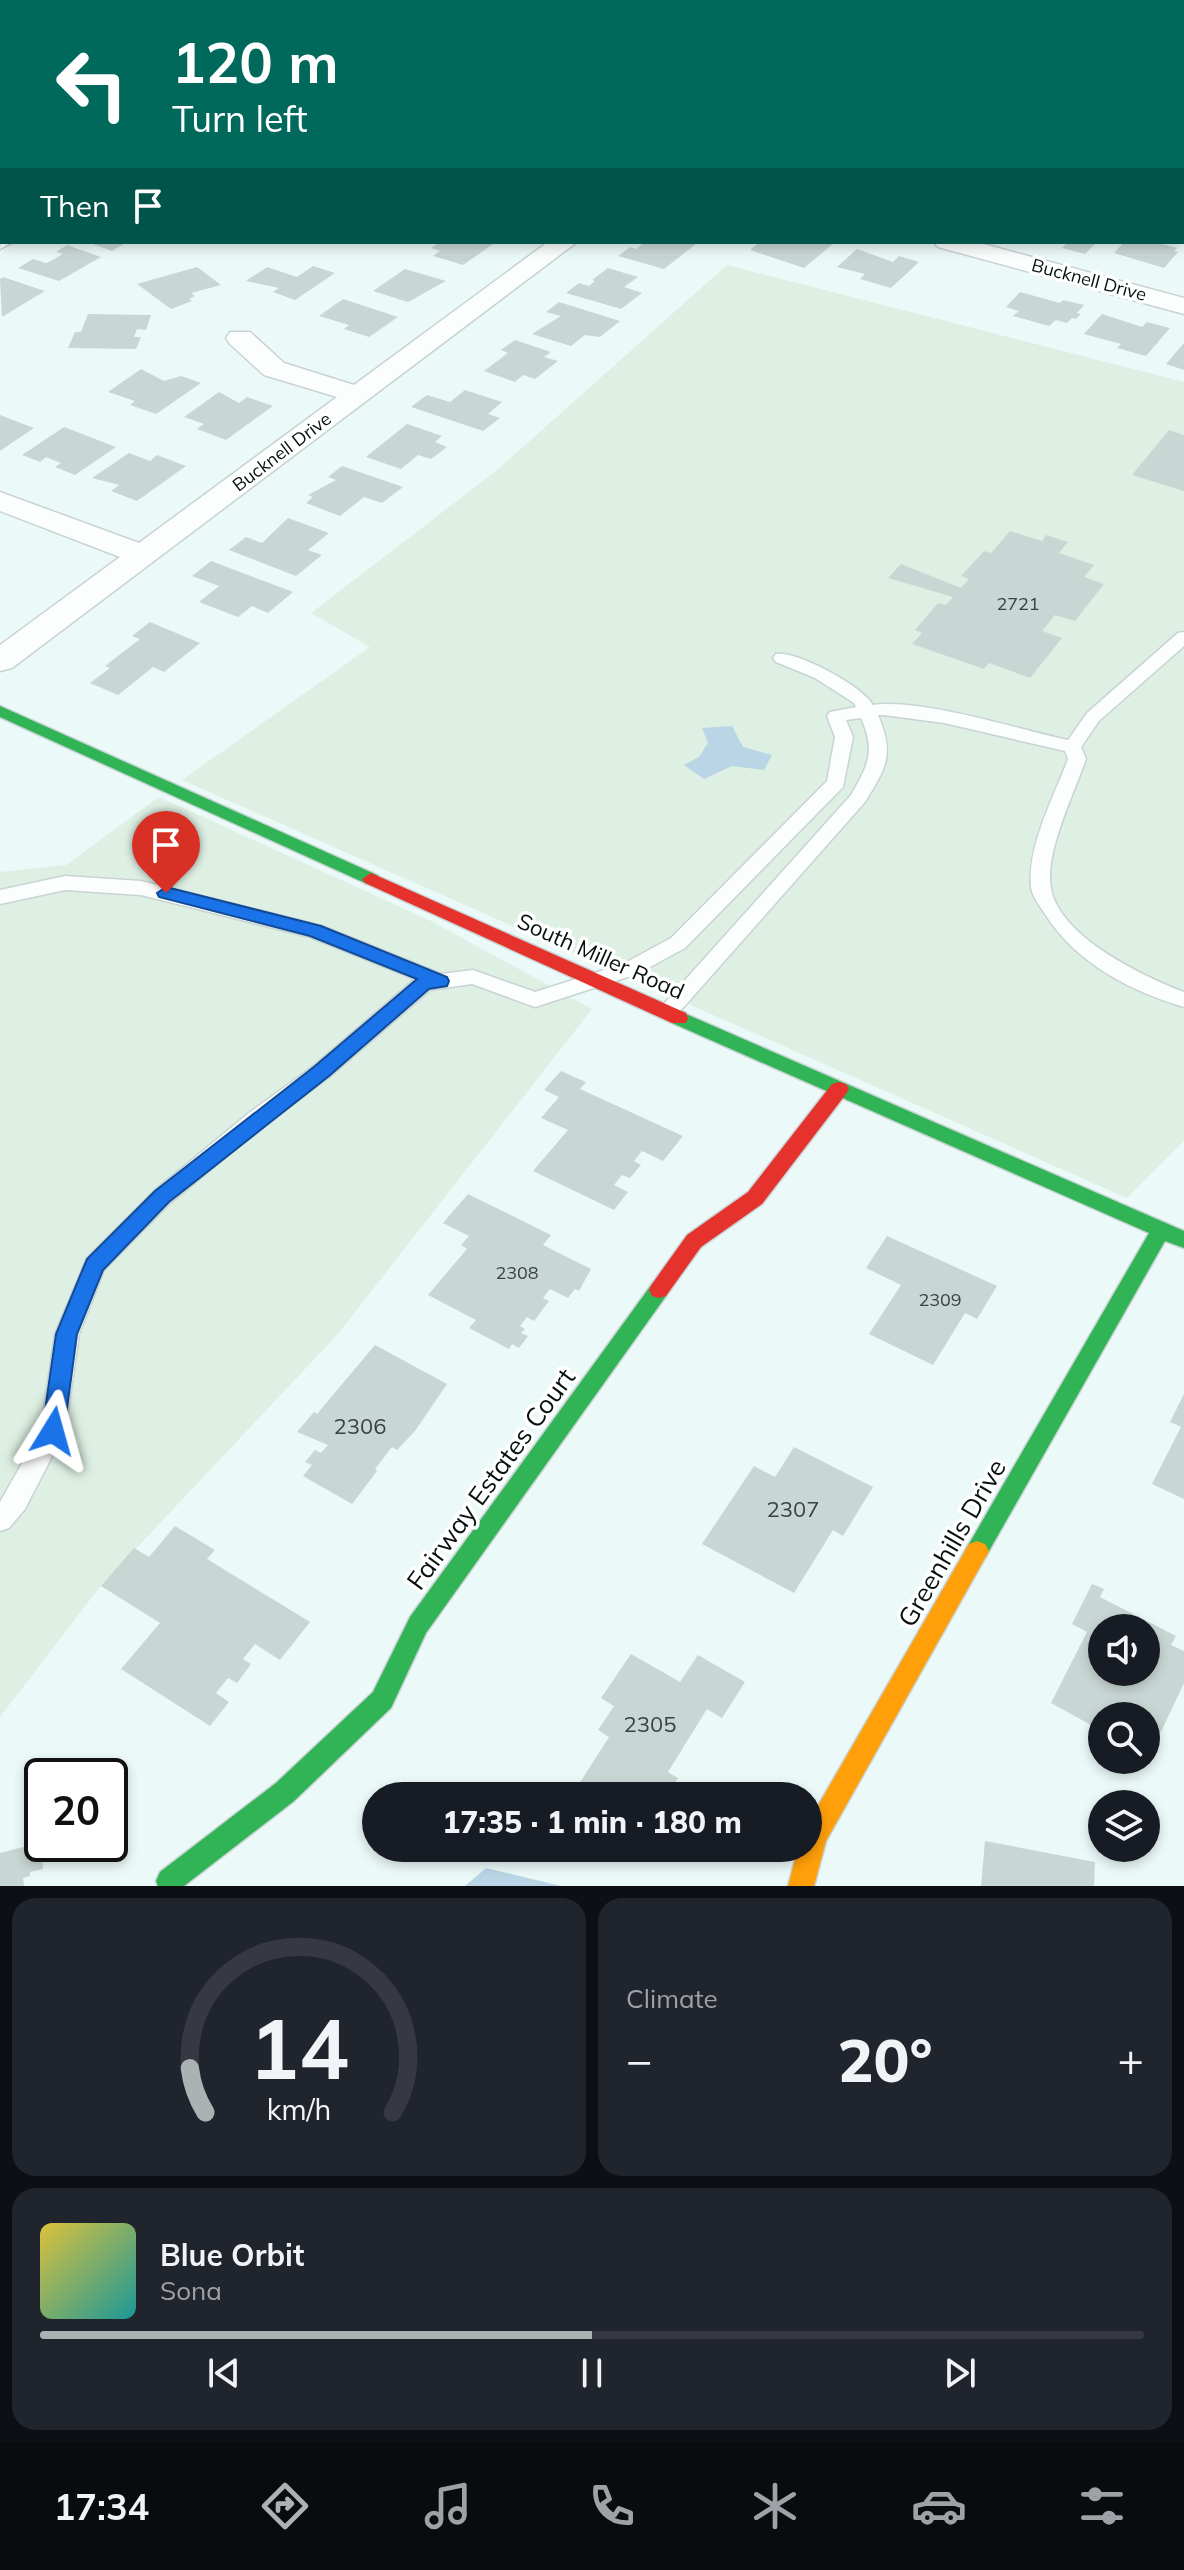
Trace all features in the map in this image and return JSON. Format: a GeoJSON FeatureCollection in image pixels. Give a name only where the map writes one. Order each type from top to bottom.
{"type":"FeatureCollection","features":[{"type":"Feature","properties":{"kind":"street","name":"Bucknell Drive"},"geometry":{"type":"LineString","coordinates":[[0,661],[561,244]]}},
{"type":"Feature","properties":{"kind":"street","name":"Bucknell Drive"},"geometry":{"type":"LineString","coordinates":[[954,244],[1184,306]]}},
{"type":"Feature","properties":{"kind":"street"},"geometry":{"type":"LineString","coordinates":[[240,338],[274,369],[358,395]]}},
{"type":"Feature","properties":{"kind":"street"},"geometry":{"type":"LineString","coordinates":[[0,501],[143,555]]}},
{"type":"Feature","properties":{"kind":"street","name":"South Miller Road"},"geometry":{"type":"LineString","coordinates":[[0,711],[667,1013],[1184,1240]]}},
{"type":"Feature","properties":{"kind":"street","name":"Fairway Estates Court"},"geometry":{"type":"LineString","coordinates":[[169,1881],[285,1792],[382,1700],[418,1625],[694,1241],[755,1198],[839,1089]]}},
{"type":"Feature","properties":{"kind":"street","name":"Greenhills Drive"},"geometry":{"type":"LineString","coordinates":[[801,1886],[814,1837],[1161,1230]]}},
{"type":"Feature","properties":{"kind":"lane"},"geometry":{"type":"LineString","coordinates":[[1072,747],[1093,717],[1184,637]]}},
{"type":"Feature","properties":{"kind":"lane"},"geometry":{"type":"LineString","coordinates":[[667,1013],[858,798],[879,761],[876,732],[862,700],[821,674],[782,658]]}},
{"type":"Feature","properties":{"kind":"lane"},"geometry":{"type":"LineString","coordinates":[[0,1520],[16,1501],[53,1431],[67,1334],[95,1265],[162,1197],[233,1138],[322,1071],[424,983],[473,977],[535,1000],[630,969],[678,943],[836,783],[844,737],[836,716],[884,709],[944,717],[1072,747]]}},
{"type":"Feature","properties":{"kind":"lane"},"geometry":{"type":"LineString","coordinates":[[1072,747],[1077,759],[1045,852],[1041,891],[1059,923],[1099,960],[1148,987],[1184,1000]]}},
{"type":"Feature","properties":{"kind":"lane"},"geometry":{"type":"LineString","coordinates":[[0,897],[65,883],[141,888],[315,931],[440,981]]}},
{"type":"Feature","properties":{"kind":"green space"},"geometry":{"type":"Polygon","coordinates":[[[727,265],[1184,382],[1184,1141],[1127,1198],[182,780],[370,647],[311,613],[496,471],[727,265]]]}},
{"type":"Feature","properties":{"kind":"green space"},"geometry":{"type":"Polygon","coordinates":[[[159,797],[431,921],[592,1009],[337,1335],[99,1588],[0,1717],[0,872],[66,865],[159,797]]]}},
{"type":"Feature","properties":{"kind":"water"},"geometry":{"type":"Polygon","coordinates":[[[732,726],[743,747],[772,755],[764,770],[732,766],[704,779],[684,765],[699,757],[708,743],[702,728],[732,726]]]}},
{"type":"Feature","properties":{"kind":"water"},"geometry":{"type":"Polygon","coordinates":[[[486,1868],[561,1886],[465,1886],[486,1868]]]}},
{"type":"Feature","properties":{"kind":"building"},"geometry":{"type":"Polygon","coordinates":[[[93,244],[124,244],[112,251],[93,244]]]}},
{"type":"Feature","properties":{"kind":"building"},"geometry":{"type":"Polygon","coordinates":[[[437,244],[493,244],[463,265],[433,256],[440,251],[431,248],[437,244]]]}},
{"type":"Feature","properties":{"kind":"building"},"geometry":{"type":"Polygon","coordinates":[[[642,244],[696,244],[664,269],[618,256],[630,247],[636,249],[642,244]]]}},
{"type":"Feature","properties":{"kind":"building"},"geometry":{"type":"Polygon","coordinates":[[[757,244],[833,244],[804,268],[750,250],[757,244]]]}},
{"type":"Feature","properties":{"kind":"building"},"geometry":{"type":"Polygon","coordinates":[[[1066,244],[1095,244],[1085,254],[1062,248],[1066,244]]]}},
{"type":"Feature","properties":{"kind":"building"},"geometry":{"type":"Polygon","coordinates":[[[1122,244],[1162,244],[1177,248],[1174,251],[1178,252],[1164,268],[1114,253],[1122,244]]]}},
{"type":"Feature","properties":{"kind":"building"},"geometry":{"type":"Polygon","coordinates":[[[67,245],[101,257],[59,281],[18,268],[33,259],[46,263],[51,261],[63,254],[56,252],[67,245]]]}},
{"type":"Feature","properties":{"kind":"building"},"geometry":{"type":"Polygon","coordinates":[[[857,249],[893,262],[899,256],[919,262],[891,288],[860,279],[865,274],[837,267],[857,249]]]}},
{"type":"Feature","properties":{"kind":"building"},"geometry":{"type":"Polygon","coordinates":[[[313,266],[335,273],[295,300],[273,292],[279,288],[246,281],[267,267],[297,277],[313,266]]]}},
{"type":"Feature","properties":{"kind":"building"},"geometry":{"type":"Polygon","coordinates":[[[197,267],[221,285],[191,293],[195,296],[189,299],[192,301],[171,309],[137,284],[197,267]]]}},
{"type":"Feature","properties":{"kind":"building"},"geometry":{"type":"Polygon","coordinates":[[[608,268],[638,277],[624,287],[642,293],[621,309],[566,293],[579,283],[589,286],[608,268]]]}},
{"type":"Feature","properties":{"kind":"building"},"geometry":{"type":"Polygon","coordinates":[[[405,269],[446,281],[408,302],[373,291],[405,269]]]}},
{"type":"Feature","properties":{"kind":"building"},"geometry":{"type":"Polygon","coordinates":[[[3,277],[45,291],[2,317],[0,279],[3,277]]]}},
{"type":"Feature","properties":{"kind":"building"},"geometry":{"type":"Polygon","coordinates":[[[1020,292],[1060,303],[1063,300],[1084,305],[1076,319],[1072,318],[1067,323],[1056,320],[1049,326],[1013,316],[1019,311],[1006,307],[1020,292]]]}},
{"type":"Feature","properties":{"kind":"building"},"geometry":{"type":"Polygon","coordinates":[[[343,299],[398,317],[369,337],[344,329],[349,325],[319,316],[343,299]]]}},
{"type":"Feature","properties":{"kind":"building"},"geometry":{"type":"Polygon","coordinates":[[[559,302],[620,321],[600,337],[585,335],[571,346],[532,334],[561,316],[546,312],[559,302]]]}},
{"type":"Feature","properties":{"kind":"building"},"geometry":{"type":"Polygon","coordinates":[[[88,314],[151,315],[146,330],[137,329],[134,337],[141,337],[136,349],[68,348],[75,332],[81,332],[88,314]]]}},
{"type":"Feature","properties":{"kind":"building"},"geometry":{"type":"Polygon","coordinates":[[[1102,314],[1142,327],[1147,322],[1170,328],[1146,356],[1117,348],[1121,344],[1084,334],[1102,314]]]}},
{"type":"Feature","properties":{"kind":"building"},"geometry":{"type":"Polygon","coordinates":[[[515,340],[551,352],[544,357],[558,361],[535,379],[523,375],[515,382],[484,371],[508,353],[501,350],[515,340]]]}},
{"type":"Feature","properties":{"kind":"building"},"geometry":{"type":"Polygon","coordinates":[[[1184,343],[1184,370],[1166,364],[1184,343]]]}},
{"type":"Feature","properties":{"kind":"building"},"geometry":{"type":"Polygon","coordinates":[[[141,369],[164,381],[181,376],[201,383],[156,414],[130,405],[135,401],[108,392],[141,369]]]}},
{"type":"Feature","properties":{"kind":"building"},"geometry":{"type":"Polygon","coordinates":[[[465,390],[502,402],[488,414],[500,418],[483,431],[411,407],[427,395],[450,402],[465,390]]]}},
{"type":"Feature","properties":{"kind":"building"},"geometry":{"type":"Polygon","coordinates":[[[219,392],[239,403],[247,397],[273,406],[226,440],[197,429],[204,424],[184,417],[219,392]]]}},
{"type":"Feature","properties":{"kind":"building"},"geometry":{"type":"Polygon","coordinates":[[[0,415],[34,428],[0,451],[0,415]]]}},
{"type":"Feature","properties":{"kind":"building"},"geometry":{"type":"Polygon","coordinates":[[[407,424],[442,436],[435,442],[447,447],[431,459],[418,455],[401,469],[366,457],[407,424]]]}},
{"type":"Feature","properties":{"kind":"building"},"geometry":{"type":"Polygon","coordinates":[[[64,427],[116,447],[75,475],[55,467],[61,463],[46,457],[40,462],[22,455],[64,427]]]}},
{"type":"Feature","properties":{"kind":"building"},"geometry":{"type":"Polygon","coordinates":[[[1169,430],[1184,435],[1184,491],[1132,475],[1169,430]]]}},
{"type":"Feature","properties":{"kind":"building"},"geometry":{"type":"Polygon","coordinates":[[[129,453],[150,461],[157,455],[186,466],[137,501],[111,491],[119,485],[92,478],[129,453]]]}},
{"type":"Feature","properties":{"kind":"building"},"geometry":{"type":"Polygon","coordinates":[[[342,466],[403,487],[382,503],[364,497],[340,516],[306,503],[313,497],[308,495],[336,480],[328,477],[342,466]]]}},
{"type":"Feature","properties":{"kind":"building"},"geometry":{"type":"Polygon","coordinates":[[[288,518],[329,533],[308,550],[322,555],[296,576],[229,550],[246,537],[262,543],[288,518]]]}},
{"type":"Feature","properties":{"kind":"building"},"geometry":{"type":"Polygon","coordinates":[[[1010,531],[1042,541],[1046,535],[1068,542],[1059,553],[1094,565],[1084,577],[1104,584],[1075,621],[1055,615],[1042,631],[1062,638],[1030,678],[989,663],[984,669],[912,644],[922,633],[915,630],[938,603],[946,605],[953,597],[888,578],[901,564],[961,588],[969,579],[961,576],[984,551],[991,553],[1010,531]]]}},
{"type":"Feature","properties":{"kind":"building"},"geometry":{"type":"Polygon","coordinates":[[[211,561],[293,592],[268,613],[252,606],[238,617],[199,602],[219,586],[192,576],[211,561]]]}},
{"type":"Feature","properties":{"kind":"building"},"geometry":{"type":"Polygon","coordinates":[[[150,622],[200,643],[164,672],[153,667],[118,695],[90,683],[110,668],[105,666],[140,639],[132,636],[150,622]]]}},
{"type":"Feature","properties":{"kind":"building"},"geometry":{"type":"Polygon","coordinates":[[[561,1071],[586,1082],[580,1089],[683,1136],[663,1161],[642,1151],[634,1161],[641,1165],[630,1178],[622,1175],[614,1185],[628,1192],[614,1210],[533,1171],[568,1130],[541,1118],[559,1097],[544,1090],[561,1071]]]}},
{"type":"Feature","properties":{"kind":"building"},"geometry":{"type":"Polygon","coordinates":[[[468,1194],[551,1235],[543,1245],[591,1269],[579,1291],[575,1289],[568,1298],[550,1289],[543,1298],[549,1301],[534,1321],[527,1317],[520,1326],[525,1329],[521,1333],[528,1336],[519,1348],[512,1344],[509,1349],[469,1328],[476,1320],[428,1295],[467,1249],[461,1245],[469,1236],[443,1223],[468,1194]]]}},
{"type":"Feature","properties":{"kind":"building"},"geometry":{"type":"Polygon","coordinates":[[[887,1236],[997,1286],[977,1319],[965,1313],[933,1365],[869,1334],[901,1285],[866,1268],[887,1236]]]}},
{"type":"Feature","properties":{"kind":"building"},"geometry":{"type":"Polygon","coordinates":[[[375,1345],[447,1384],[415,1431],[397,1450],[392,1447],[352,1504],[303,1476],[312,1465],[305,1462],[315,1450],[321,1453],[328,1445],[297,1432],[314,1412],[317,1414],[375,1345]]]}},
{"type":"Feature","properties":{"kind":"building"},"geometry":{"type":"Polygon","coordinates":[[[1184,1394],[1184,1499],[1152,1484],[1181,1427],[1170,1422],[1184,1394]]]}},
{"type":"Feature","properties":{"kind":"building"},"geometry":{"type":"Polygon","coordinates":[[[794,1447],[873,1487],[843,1536],[833,1530],[794,1593],[702,1544],[754,1466],[775,1477],[794,1447]]]}},
{"type":"Feature","properties":{"kind":"building"},"geometry":{"type":"Polygon","coordinates":[[[175,1526],[215,1550],[207,1559],[310,1622],[280,1660],[255,1644],[243,1659],[251,1664],[237,1683],[228,1678],[216,1693],[229,1702],[210,1726],[121,1669],[160,1623],[101,1586],[134,1548],[149,1557],[175,1526]]]}},
{"type":"Feature","properties":{"kind":"building"},"geometry":{"type":"Polygon","coordinates":[[[1092,1584],[1104,1589],[1100,1597],[1133,1614],[1088,1614],[1088,1686],[1160,1686],[1160,1628],[1176,1636],[1171,1645],[1184,1651],[1184,1683],[1161,1732],[1160,1702],[1088,1702],[1088,1723],[1051,1703],[1087,1632],[1072,1624],[1092,1584]]]}},
{"type":"Feature","properties":{"kind":"building"},"geometry":{"type":"Polygon","coordinates":[[[631,1654],[680,1682],[698,1655],[745,1682],[722,1718],[707,1709],[668,1772],[678,1778],[676,1782],[580,1782],[609,1737],[598,1730],[614,1706],[601,1698],[631,1654]]]}},
{"type":"Feature","properties":{"kind":"building"},"geometry":{"type":"Polygon","coordinates":[[[985,1841],[1095,1862],[1094,1886],[981,1886],[985,1841]]]}},
{"type":"Feature","properties":{"kind":"building"},"geometry":{"type":"Polygon","coordinates":[[[24,1847],[24,1862],[42,1862],[43,1869],[30,1872],[30,1876],[23,1878],[24,1886],[0,1886],[0,1853],[24,1847]]]}},
{"type":"Feature","properties":{"kind":"traffic: fast"},"geometry":{"type":"LineString","coordinates":[[0,711],[371,879]]}},
{"type":"Feature","properties":{"kind":"traffic: fast"},"geometry":{"type":"LineString","coordinates":[[679,1018],[1184,1240]]}},
{"type":"Feature","properties":{"kind":"traffic: fast"},"geometry":{"type":"LineString","coordinates":[[977,1551],[1161,1230]]}},
{"type":"Feature","properties":{"kind":"traffic: fast"},"geometry":{"type":"LineString","coordinates":[[169,1881],[285,1792],[382,1700],[418,1625],[659,1290]]}},
{"type":"Feature","properties":{"kind":"traffic: slow"},"geometry":{"type":"LineString","coordinates":[[801,1886],[814,1837],[977,1551]]}},
{"type":"Feature","properties":{"kind":"traffic: jam"},"geometry":{"type":"LineString","coordinates":[[371,879],[679,1018]]}},
{"type":"Feature","properties":{"kind":"traffic: jam"},"geometry":{"type":"LineString","coordinates":[[659,1290],[694,1241],[755,1198],[839,1089]]}},
{"type":"Feature","properties":{"kind":"route"},"geometry":{"type":"LineString","coordinates":[[53,1431],[67,1334],[95,1265],[162,1197],[233,1138],[322,1071],[424,983],[440,981],[315,931],[166,893]]}}]}
